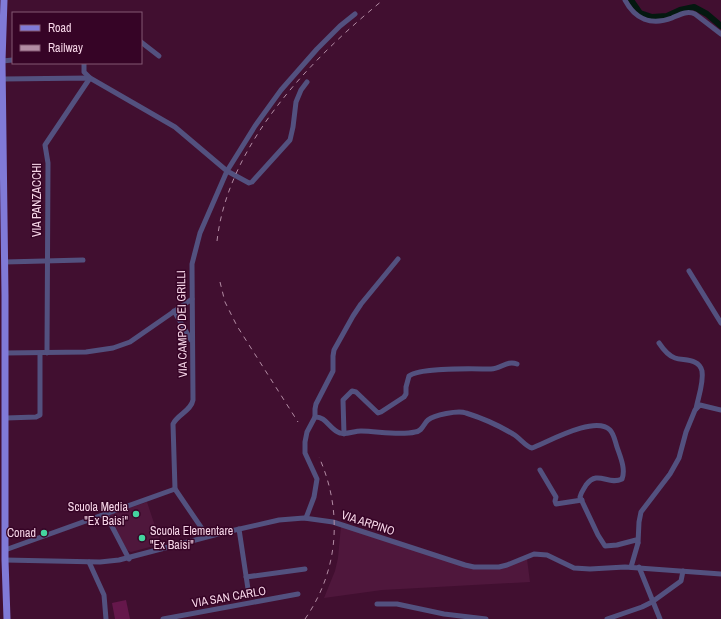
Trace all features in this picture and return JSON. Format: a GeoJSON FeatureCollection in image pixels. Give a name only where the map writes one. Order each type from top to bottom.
{"type":"FeatureCollection","features":[{"type":"Feature","properties":{"kind":"main road"},"geometry":{"type":"LineString","coordinates":[[4,0],[2,61],[6,418],[5,560],[7,619]]}},
{"type":"Feature","properties":{"kind":"street"},"geometry":{"type":"LineString","coordinates":[[624,0],[635,14],[646,20],[660,22],[686,12],[691,12],[721,34]]}},
{"type":"Feature","properties":{"kind":"street","name":"VIA CAMPO DEI GRILLI"},"geometry":{"type":"LineString","coordinates":[[175,489],[173,425],[175,420],[190,407],[192,403],[192,265],[197,242],[227,171],[255,126],[281,90],[317,49],[340,26],[355,14]]}},
{"type":"Feature","properties":{"kind":"street"},"geometry":{"type":"LineString","coordinates":[[142,43],[159,56]]}},
{"type":"Feature","properties":{"kind":"street"},"geometry":{"type":"LineString","coordinates":[[2,61],[12,60]]}},
{"type":"Feature","properties":{"kind":"street"},"geometry":{"type":"LineString","coordinates":[[84,64],[84,72],[90,78],[173,126],[227,171],[249,182],[252,182],[288,144],[293,133],[296,102],[301,89],[308,82]]}},
{"type":"Feature","properties":{"kind":"street"},"geometry":{"type":"LineString","coordinates":[[3,79],[90,78]]}},
{"type":"Feature","properties":{"kind":"street","name":"VIA PANZACCHI"},"geometry":{"type":"LineString","coordinates":[[47,353],[48,162],[45,145],[90,78]]}},
{"type":"Feature","properties":{"kind":"street"},"geometry":{"type":"LineString","coordinates":[[3,257],[47,261],[83,260]]}},
{"type":"Feature","properties":{"kind":"street"},"geometry":{"type":"LineString","coordinates":[[306,518],[314,497],[317,479],[305,454],[305,442],[307,432],[316,417],[316,404],[333,371],[333,356],[360,306],[398,259]]}},
{"type":"Feature","properties":{"kind":"street"},"geometry":{"type":"LineString","coordinates":[[689,271],[721,323]]}},
{"type":"Feature","properties":{"kind":"street"},"geometry":{"type":"LineString","coordinates":[[5,353],[40,354],[109,349],[125,344],[192,299]]}},
{"type":"Feature","properties":{"kind":"street"},"geometry":{"type":"LineString","coordinates":[[174,311],[192,341]]}},
{"type":"Feature","properties":{"kind":"street"},"geometry":{"type":"LineString","coordinates":[[631,567],[638,543],[641,512],[670,474],[679,458],[686,432],[696,409],[702,378],[700,367],[694,362],[671,356],[659,343]]}},
{"type":"Feature","properties":{"kind":"street"},"geometry":{"type":"LineString","coordinates":[[6,418],[34,418],[40,415],[40,354]]}},
{"type":"Feature","properties":{"kind":"street"},"geometry":{"type":"LineString","coordinates":[[344,434],[343,400],[352,392],[356,392],[378,413],[406,394],[406,383],[408,376],[418,371],[493,369],[508,363],[517,364]]}},
{"type":"Feature","properties":{"kind":"street"},"geometry":{"type":"LineString","coordinates":[[696,409],[700,405],[721,410]]}},
{"type":"Feature","properties":{"kind":"street"},"geometry":{"type":"LineString","coordinates":[[316,417],[321,418],[337,432],[344,434],[359,431],[416,432],[420,430],[430,419],[452,412],[460,412],[499,426],[514,434],[529,448],[590,426],[608,428],[613,434],[621,460],[623,475],[622,479],[618,481],[601,478],[594,479],[590,481],[580,496],[605,546],[618,545],[636,540],[638,543]]}},
{"type":"Feature","properties":{"kind":"street"},"geometry":{"type":"LineString","coordinates":[[540,470],[556,497],[556,504],[582,500]]}},
{"type":"Feature","properties":{"kind":"street"},"geometry":{"type":"LineString","coordinates":[[5,550],[175,489],[207,536]]}},
{"type":"Feature","properties":{"kind":"street"},"geometry":{"type":"LineString","coordinates":[[105,513],[129,559]]}},
{"type":"Feature","properties":{"kind":"street","name":"VIA ARPINO"},"geometry":{"type":"LineString","coordinates":[[5,560],[107,562],[129,559],[207,536],[282,520],[306,518],[332,522],[474,567],[507,565],[534,554],[547,555],[574,568],[590,569],[639,567],[721,574]]}},
{"type":"Feature","properties":{"kind":"street"},"geometry":{"type":"LineString","coordinates":[[239,529],[248,589]]}},
{"type":"Feature","properties":{"kind":"street"},"geometry":{"type":"LineString","coordinates":[[89,562],[104,595],[106,619]]}},
{"type":"Feature","properties":{"kind":"street"},"geometry":{"type":"LineString","coordinates":[[639,567],[660,619]]}},
{"type":"Feature","properties":{"kind":"street"},"geometry":{"type":"LineString","coordinates":[[246,577],[305,569]]}},
{"type":"Feature","properties":{"kind":"street"},"geometry":{"type":"LineString","coordinates":[[607,619],[652,602],[681,581],[683,571]]}},
{"type":"Feature","properties":{"kind":"street","name":"VIA SAN CARLO"},"geometry":{"type":"LineString","coordinates":[[163,619],[250,601],[298,594]]}},
{"type":"Feature","properties":{"kind":"street"},"geometry":{"type":"LineString","coordinates":[[377,604],[397,604],[444,614],[486,619]]}},
{"type":"Feature","properties":{"kind":"shaded area"},"geometry":{"type":"Polygon","coordinates":[[[147,502],[161,544],[131,552],[127,550],[109,515],[147,502]]]}},
{"type":"Feature","properties":{"kind":"shaded area"},"geometry":{"type":"Polygon","coordinates":[[[341,526],[464,566],[500,568],[527,559],[530,582],[382,590],[324,598],[335,571],[338,558],[341,526]]]}},
{"type":"Feature","properties":{"kind":"shaded area"},"geometry":{"type":"Polygon","coordinates":[[[126,600],[130,619],[115,619],[112,603],[126,600]]]}},
{"type":"Feature","properties":{"kind":"waterway"},"geometry":{"type":"LineString","coordinates":[[631,0],[640,13],[652,17],[667,16],[680,10],[694,7],[707,14],[721,26]]}},
{"type":"Feature","properties":{"kind":"tunnel"},"geometry":{"type":"LineString","coordinates":[[248,589],[250,598]]}},
{"type":"Feature","properties":{"kind":"railway"},"geometry":{"type":"LineString","coordinates":[[217,241],[224,205],[237,171],[255,138],[301,77],[328,49],[383,0]]}},
{"type":"Feature","properties":{"kind":"railway"},"geometry":{"type":"LineString","coordinates":[[220,282],[225,302],[237,326],[298,422]]}},
{"type":"Feature","properties":{"kind":"railway"},"geometry":{"type":"LineString","coordinates":[[305,619],[325,581],[331,560],[334,540],[332,498],[327,477],[319,457]]}},
{"type":"Feature","properties":{"kind":"place","name":"Scuola Media \"Ex Baisi\""},"geometry":{"type":"Point","coordinates":[136,514]}},
{"type":"Feature","properties":{"kind":"place","name":"Conad"},"geometry":{"type":"Point","coordinates":[44,533]}},
{"type":"Feature","properties":{"kind":"place","name":"Scuola Elementare \"Ex Baisi\""},"geometry":{"type":"Point","coordinates":[142,538]}}]}
